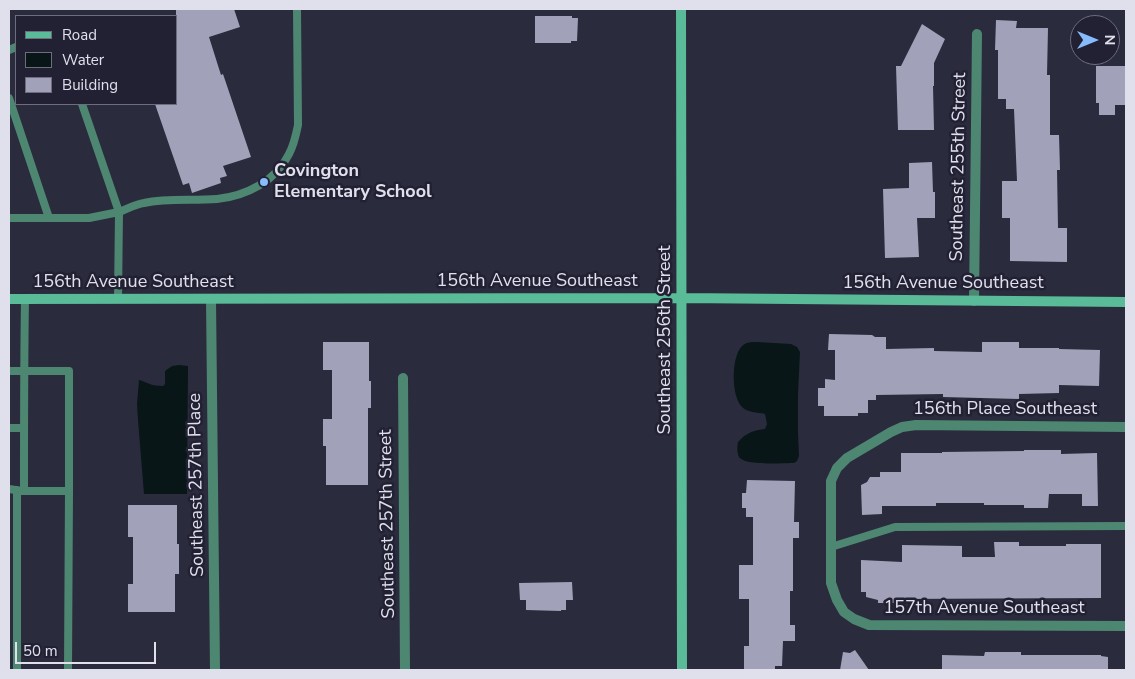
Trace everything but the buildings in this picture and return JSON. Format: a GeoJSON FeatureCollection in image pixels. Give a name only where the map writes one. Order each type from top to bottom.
{"type":"FeatureCollection","features":[{"type":"Feature","properties":{"kind":"street","name":"Southeast 256th Street"},"geometry":{"type":"LineString","coordinates":[[681,9],[682,670]]}},
{"type":"Feature","properties":{"kind":"street","name":"Southeast 255th Street"},"geometry":{"type":"LineString","coordinates":[[974,300],[977,34]]}},
{"type":"Feature","properties":{"kind":"street","name":"156th Avenue Southeast"},"geometry":{"type":"LineString","coordinates":[[9,299],[682,298],[1126,302]]}},
{"type":"Feature","properties":{"kind":"street","name":"Southeast 257th Place"},"geometry":{"type":"LineString","coordinates":[[211,299],[215,670]]}},
{"type":"Feature","properties":{"kind":"street","name":"Southeast 257th Street"},"geometry":{"type":"LineString","coordinates":[[403,378],[405,670]]}},
{"type":"Feature","properties":{"kind":"street","name":"156th Place Southeast"},"geometry":{"type":"LineString","coordinates":[[830,546],[830,481],[847,458],[902,427],[916,425],[1126,427]]}},
{"type":"Feature","properties":{"kind":"street","name":"157th Avenue Southeast"},"geometry":{"type":"LineString","coordinates":[[830,546],[830,583],[836,600],[844,612],[854,620],[869,625],[1126,626]]}},
{"type":"Feature","properties":{"kind":"lane"},"geometry":{"type":"LineString","coordinates":[[9,218],[89,218],[119,212],[142,203],[219,199],[242,194],[256,188],[280,168],[289,155],[298,125],[297,9]]}},
{"type":"Feature","properties":{"kind":"lane"},"geometry":{"type":"LineString","coordinates":[[9,98],[49,218]]}},
{"type":"Feature","properties":{"kind":"lane"},"geometry":{"type":"LineString","coordinates":[[82,105],[119,212],[118,299]]}},
{"type":"Feature","properties":{"kind":"lane"},"geometry":{"type":"LineString","coordinates":[[17,670],[24,428],[25,299]]}},
{"type":"Feature","properties":{"kind":"lane"},"geometry":{"type":"LineString","coordinates":[[9,371],[69,371],[68,670]]}},
{"type":"Feature","properties":{"kind":"lane"},"geometry":{"type":"LineString","coordinates":[[9,428],[24,428]]}},
{"type":"Feature","properties":{"kind":"lane"},"geometry":{"type":"LineString","coordinates":[[9,489],[21,491],[69,491]]}},
{"type":"Feature","properties":{"kind":"lane"},"geometry":{"type":"LineString","coordinates":[[830,546],[895,527],[1126,526]]}},
{"type":"Feature","properties":{"kind":"water"},"geometry":{"type":"Polygon","coordinates":[[[757,342],[791,344],[797,347],[800,352],[798,394],[799,456],[794,463],[749,462],[743,460],[738,455],[738,442],[750,432],[765,429],[767,424],[765,414],[742,407],[738,402],[734,386],[734,367],[738,351],[745,344],[757,342]]]}},
{"type":"Feature","properties":{"kind":"water"},"geometry":{"type":"Polygon","coordinates":[[[172,366],[188,366],[187,494],[144,494],[137,404],[139,380],[163,386],[165,384],[165,371],[172,366]]]}},
{"type":"Feature","properties":{"kind":"place","name":"Covington Elementary School"},"geometry":{"type":"Point","coordinates":[264,182]}}]}
